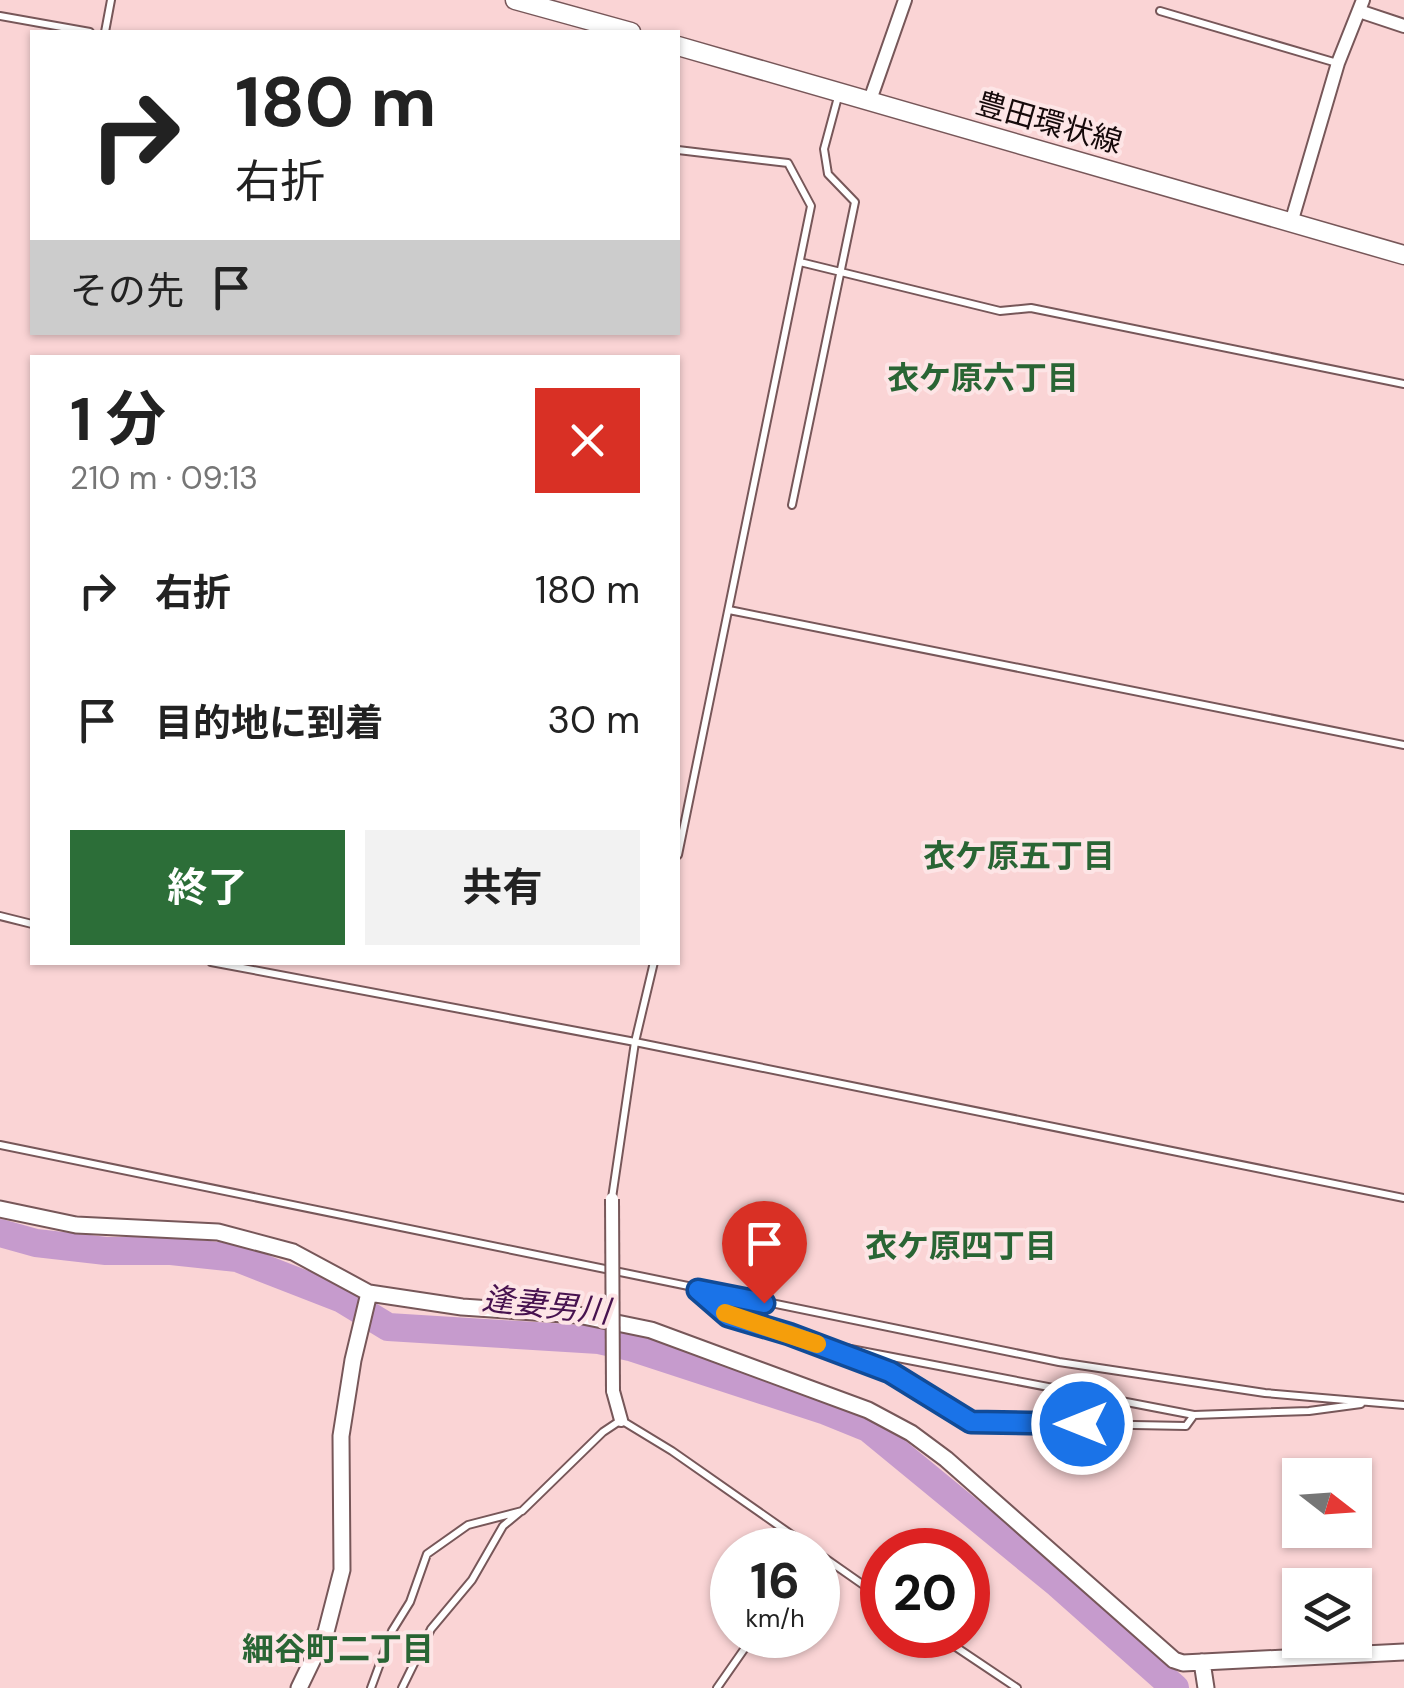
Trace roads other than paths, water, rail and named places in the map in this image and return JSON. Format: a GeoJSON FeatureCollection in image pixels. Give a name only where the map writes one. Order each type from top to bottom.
{"type":"FeatureCollection","features":[{"type":"Feature","properties":{"kind":"main road"},"geometry":{"type":"LineString","coordinates":[[514,0],[624,30]]}},
{"type":"Feature","properties":{"kind":"main road","name":"豊田環状線"},"geometry":{"type":"LineString","coordinates":[[680,47],[1404,255]]}},
{"type":"Feature","properties":{"kind":"street"},"geometry":{"type":"LineString","coordinates":[[870,100],[905,0]]}},
{"type":"Feature","properties":{"kind":"street"},"geometry":{"type":"LineString","coordinates":[[1290,222],[1338,63],[1361,5],[1404,26]]}},
{"type":"Feature","properties":{"kind":"street"},"geometry":{"type":"LineString","coordinates":[[612,1199],[613,1392],[621,1420]]}},
{"type":"Feature","properties":{"kind":"street"},"geometry":{"type":"LineString","coordinates":[[0,1209],[76,1225],[218,1232],[254,1240],[293,1252],[368,1299],[524,1310],[616,1322],[668,1336],[868,1410],[912,1433],[1169,1658],[1202,1662],[1404,1652]]}},
{"type":"Feature","properties":{"kind":"street"},"geometry":{"type":"LineString","coordinates":[[299,1688],[326,1632],[342,1570],[341,1436],[368,1299]]}},
{"type":"Feature","properties":{"kind":"street"},"geometry":{"type":"LineString","coordinates":[[1202,1662],[1206,1688]]}},
{"type":"Feature","properties":{"kind":"lane"},"geometry":{"type":"LineString","coordinates":[[105,30],[111,0]]}},
{"type":"Feature","properties":{"kind":"lane"},"geometry":{"type":"LineString","coordinates":[[1160,11],[1338,63]]}},
{"type":"Feature","properties":{"kind":"lane"},"geometry":{"type":"LineString","coordinates":[[0,16],[79,30]]}},
{"type":"Feature","properties":{"kind":"lane"},"geometry":{"type":"LineString","coordinates":[[792,505],[855,202],[828,174],[824,149],[839,91]]}},
{"type":"Feature","properties":{"kind":"lane"},"geometry":{"type":"LineString","coordinates":[[680,150],[788,163],[812,206],[680,845]]}},
{"type":"Feature","properties":{"kind":"lane"},"geometry":{"type":"LineString","coordinates":[[800,262],[1000,311],[1031,308],[1404,384]]}},
{"type":"Feature","properties":{"kind":"lane"},"geometry":{"type":"LineString","coordinates":[[729,610],[1404,745]]}},
{"type":"Feature","properties":{"kind":"lane"},"geometry":{"type":"LineString","coordinates":[[0,916],[30,924]]}},
{"type":"Feature","properties":{"kind":"lane"},"geometry":{"type":"LineString","coordinates":[[227,965],[634,1042],[1404,1198]]}},
{"type":"Feature","properties":{"kind":"lane"},"geometry":{"type":"LineString","coordinates":[[612,1199],[634,1042],[653,965]]}},
{"type":"Feature","properties":{"kind":"lane"},"geometry":{"type":"LineString","coordinates":[[0,1145],[1060,1362],[1265,1393],[1404,1405]]}},
{"type":"Feature","properties":{"kind":"lane"},"geometry":{"type":"LineString","coordinates":[[698,1290],[728,1316],[890,1372],[971,1422],[1186,1426],[1194,1415]]}},
{"type":"Feature","properties":{"kind":"lane"},"geometry":{"type":"LineString","coordinates":[[809,1342],[1194,1415],[1309,1411],[1372,1402]]}},
{"type":"Feature","properties":{"kind":"lane"},"geometry":{"type":"LineString","coordinates":[[402,1688],[431,1629],[472,1580],[503,1526],[603,1432],[621,1420],[784,1528]]}},
{"type":"Feature","properties":{"kind":"lane"},"geometry":{"type":"LineString","coordinates":[[372,1688],[392,1631],[410,1602],[427,1554],[468,1525],[522,1511]]}},
{"type":"Feature","properties":{"kind":"lane"},"geometry":{"type":"LineString","coordinates":[[716,1688],[738,1658]]}},
{"type":"Feature","properties":{"kind":"lane"},"geometry":{"type":"LineString","coordinates":[[972,1658],[1017,1688]]}},
{"type":"Feature","properties":{"kind":"waterway","name":"逢妻男川"},"geometry":{"type":"LineString","coordinates":[[0,1233],[36,1243],[106,1251],[171,1251],[237,1258],[342,1299],[388,1327],[599,1340],[826,1411],[868,1428],[1058,1584],[1175,1688]]}},
{"type":"Feature","properties":{"kind":"district","name":"衣ケ原六丁目"},"geometry":{"type":"Point","coordinates":[983,378]}},
{"type":"Feature","properties":{"kind":"district","name":"衣ケ原五丁目"},"geometry":{"type":"Point","coordinates":[1019,856]}},
{"type":"Feature","properties":{"kind":"district","name":"衣ケ原四丁目"},"geometry":{"type":"Point","coordinates":[961,1246]}},
{"type":"Feature","properties":{"kind":"district","name":"細谷町二丁目"},"geometry":{"type":"Point","coordinates":[338,1649]}}]}
